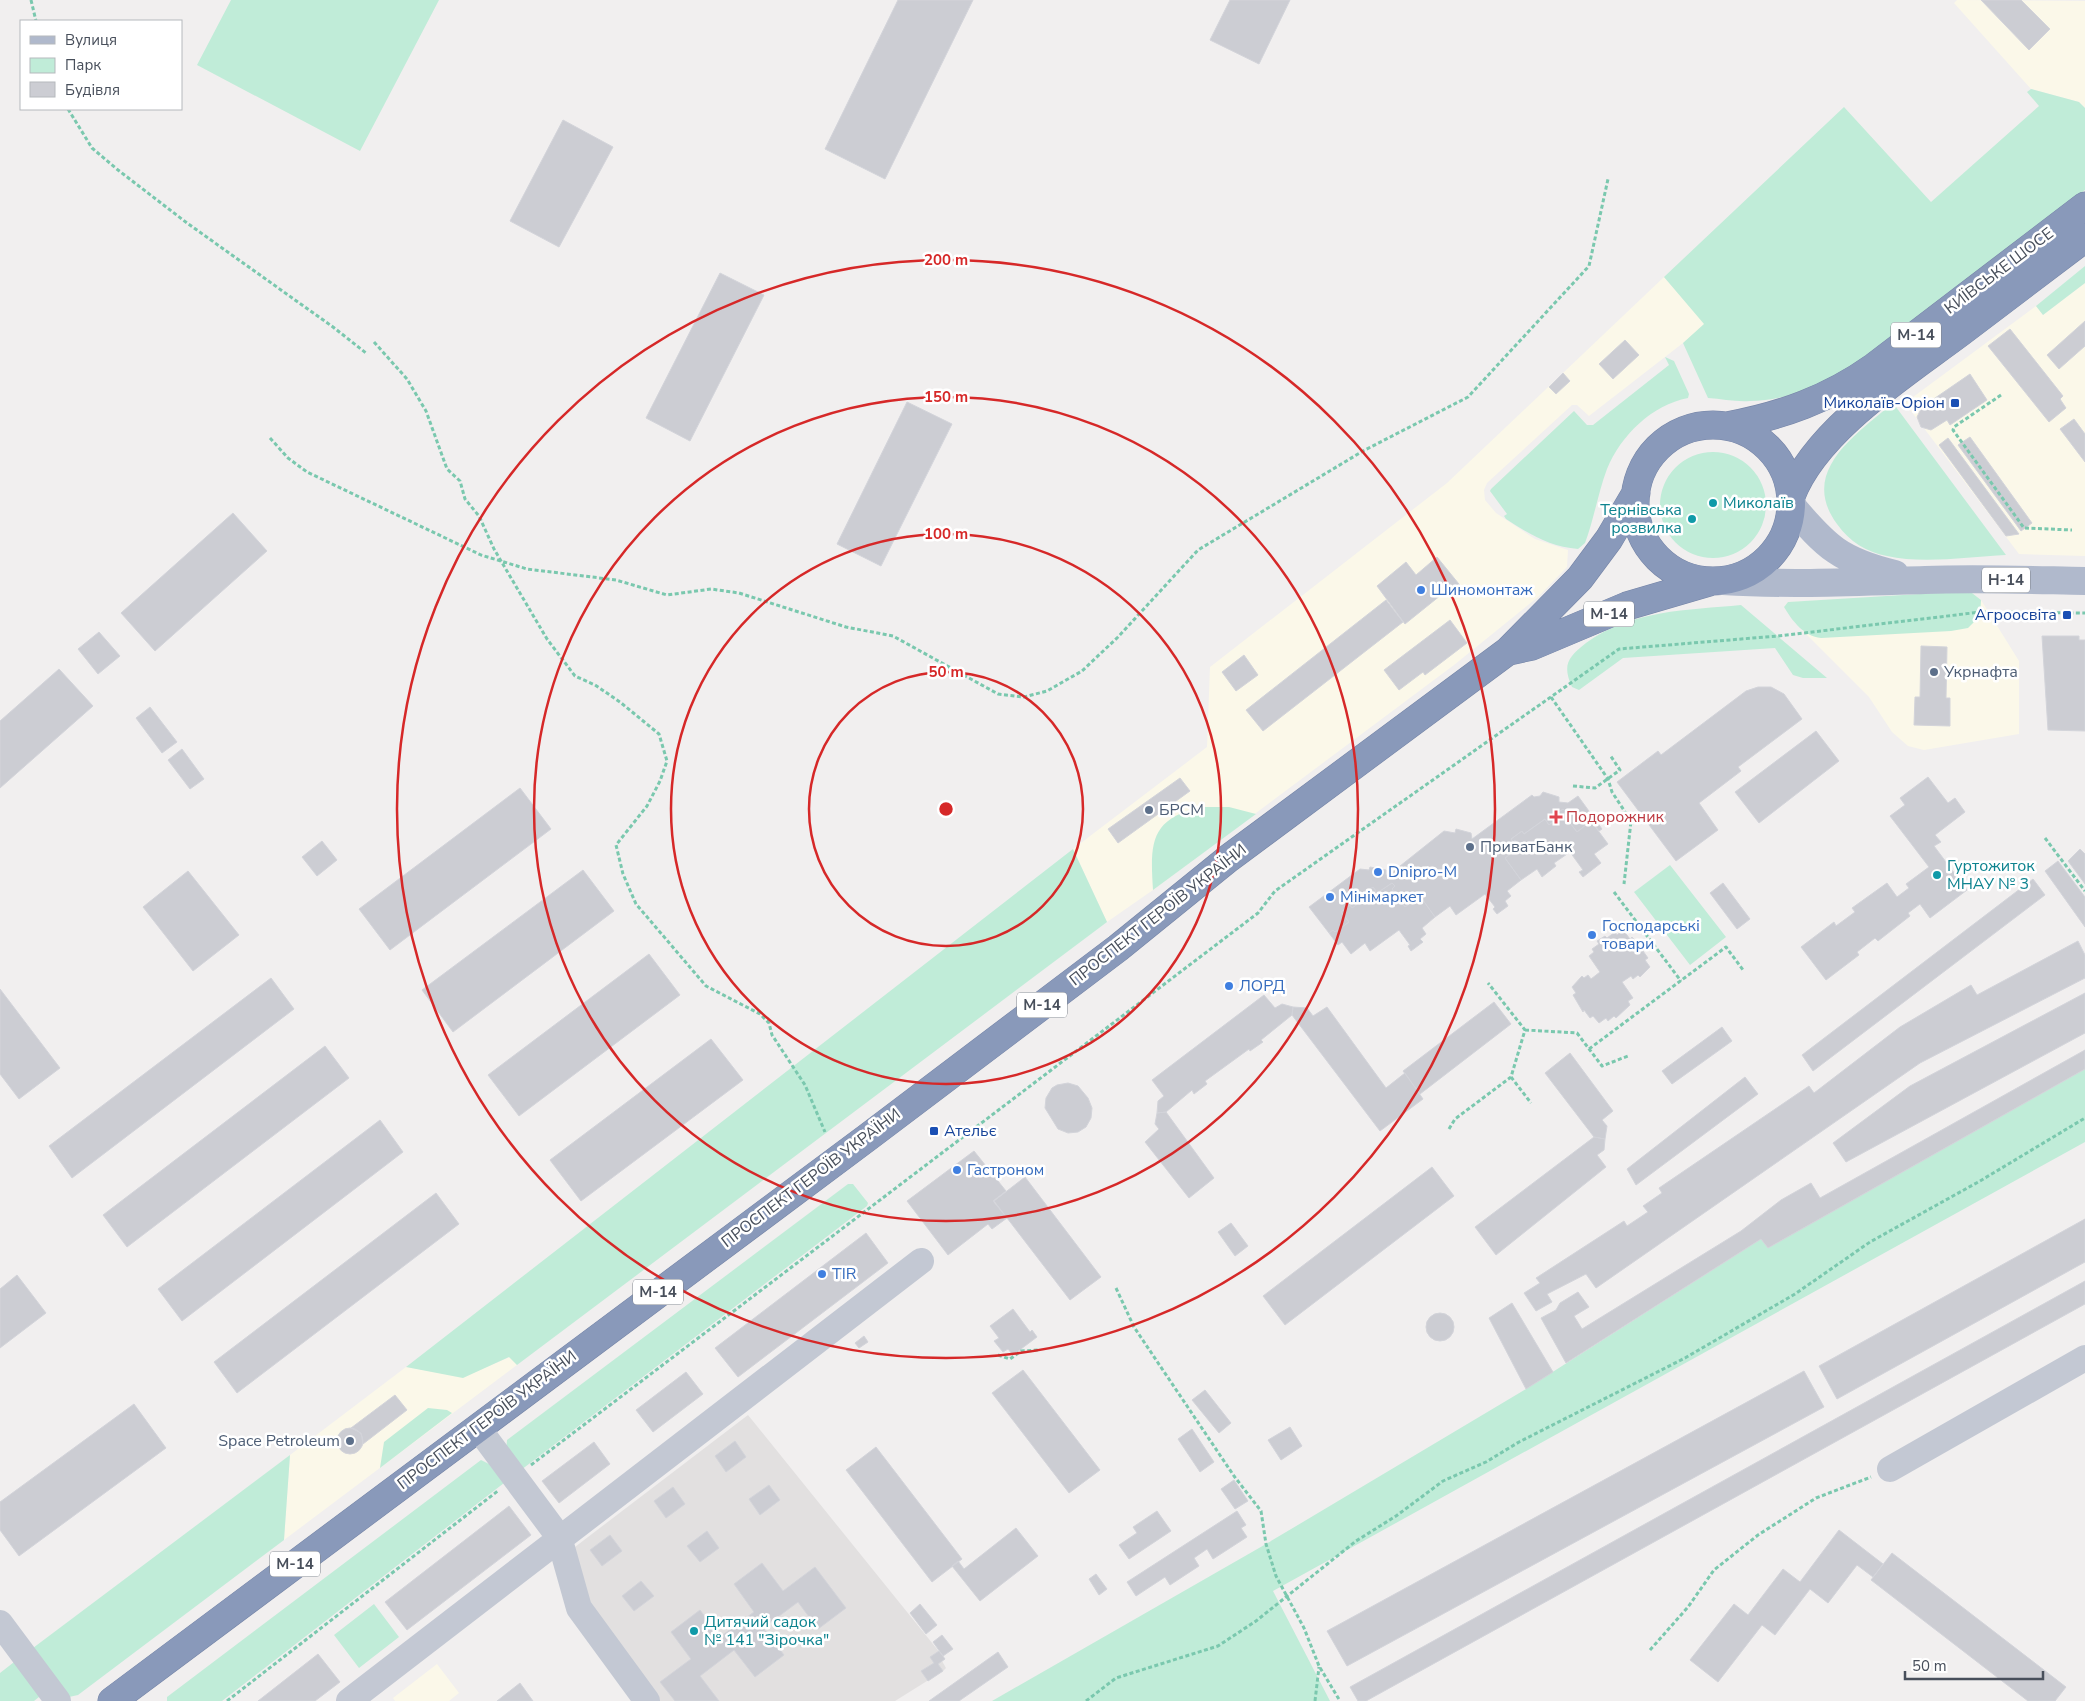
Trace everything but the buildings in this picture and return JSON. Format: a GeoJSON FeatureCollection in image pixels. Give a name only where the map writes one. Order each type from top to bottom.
{"type":"FeatureCollection","features":[{"type":"Feature","properties":{"kind":"highway","name":"КИЇВСЬКЕ ШОСЕ"},"geometry":{"type":"LineString","coordinates":[[1727,426],[1757,421],[1792,410],[1839,390],[1874,368],[2085,206]]}},
{"type":"Feature","properties":{"kind":"highway","name":"КИЇВСЬКЕ ШОСЕ"},"geometry":{"type":"LineString","coordinates":[[1791,501],[1797,480],[1826,443],[1868,403],[2085,238]]}},
{"type":"Feature","properties":{"kind":"highway","name":"М-14"},"geometry":{"type":"LineString","coordinates":[[1636,493],[1639,477],[1646,462],[1656,449],[1669,439],[1699,426],[1727,426]]}},
{"type":"Feature","properties":{"kind":"highway"},"geometry":{"type":"LineString","coordinates":[[1727,426],[1751,435],[1772,452],[1785,474],[1791,501]]}},
{"type":"Feature","properties":{"kind":"highway"},"geometry":{"type":"LineString","coordinates":[[1636,493],[1636,512],[1640,530],[1654,554],[1676,571],[1693,578],[1717,581]]}},
{"type":"Feature","properties":{"kind":"highway","name":"ПРОСПЕКТ ГЕРОЇВ УКРАЇНИ"},"geometry":{"type":"LineString","coordinates":[[112,1701],[1118,948],[1229,858],[1508,651],[1580,578],[1609,540],[1636,493]]}},
{"type":"Feature","properties":{"kind":"highway","name":"М-14"},"geometry":{"type":"LineString","coordinates":[[1717,581],[1752,570],[1770,555],[1784,536],[1791,501]]}},
{"type":"Feature","properties":{"kind":"highway","name":"ПРОСПЕКТ ГЕРОЇВ УКРАЇНИ"},"geometry":{"type":"LineString","coordinates":[[1508,651],[1532,646],[1627,606],[1717,581]]}},
{"type":"Feature","properties":{"kind":"main road"},"geometry":{"type":"LineString","coordinates":[[1791,501],[1820,540],[1837,552],[1875,569],[1926,580]]}},
{"type":"Feature","properties":{"kind":"main road"},"geometry":{"type":"LineString","coordinates":[[1717,581],[1771,584],[1858,584],[1926,580]]}},
{"type":"Feature","properties":{"kind":"main road","name":"Н-14"},"geometry":{"type":"LineString","coordinates":[[1926,580],[2085,580]]}},
{"type":"Feature","properties":{"kind":"street"},"geometry":{"type":"LineString","coordinates":[[349,1701],[559,1537],[758,1388],[921,1260]]}},
{"type":"Feature","properties":{"kind":"street"},"geometry":{"type":"LineString","coordinates":[[1890,1470],[2085,1358]]}},
{"type":"Feature","properties":{"kind":"street"},"geometry":{"type":"LineString","coordinates":[[478,1428],[559,1537],[579,1608],[647,1701]]}},
{"type":"Feature","properties":{"kind":"street"},"geometry":{"type":"LineString","coordinates":[[0,1623],[58,1701]]}},
{"type":"Feature","properties":{"kind":"path"},"geometry":{"type":"LineString","coordinates":[[31,0],[36,20]]}},
{"type":"Feature","properties":{"kind":"path"},"geometry":{"type":"LineString","coordinates":[[69,110],[92,148],[118,170],[187,223],[333,327],[366,353]]}},
{"type":"Feature","properties":{"kind":"path"},"geometry":{"type":"LineString","coordinates":[[270,438],[288,458],[307,472],[481,555],[526,569],[616,580],[667,595],[711,589],[739,593],[846,627],[893,636],[998,694],[1024,697],[1047,691],[1082,671],[1118,637],[1198,550],[1363,451],[1468,397],[1590,266],[1608,179]]}},
{"type":"Feature","properties":{"kind":"path"},"geometry":{"type":"LineString","coordinates":[[374,342],[407,379],[426,411],[447,469],[460,481],[465,499],[479,516],[501,561],[547,639],[575,676],[596,685],[659,734],[667,761],[647,806],[616,845],[623,874],[636,904],[706,986],[760,1014],[769,1023],[772,1035],[805,1084],[825,1132]]}},
{"type":"Feature","properties":{"kind":"path"},"geometry":{"type":"LineString","coordinates":[[2001,395],[1954,427],[1953,430],[2024,528],[2072,530]]}},
{"type":"Feature","properties":{"kind":"path"},"geometry":{"type":"LineString","coordinates":[[227,1701],[515,1478],[1258,913],[1275,891],[1619,649],[1778,636],[1981,612],[2085,613]]}},
{"type":"Feature","properties":{"kind":"path"},"geometry":{"type":"LineString","coordinates":[[1550,697],[1608,779],[1612,792],[1631,821],[1624,884]]}},
{"type":"Feature","properties":{"kind":"path"},"geometry":{"type":"LineString","coordinates":[[1573,786],[1595,788],[1620,770],[1610,755]]}},
{"type":"Feature","properties":{"kind":"path"},"geometry":{"type":"LineString","coordinates":[[2045,838],[2085,891]]}},
{"type":"Feature","properties":{"kind":"path"},"geometry":{"type":"LineString","coordinates":[[1614,892],[1681,982]]}},
{"type":"Feature","properties":{"kind":"path"},"geometry":{"type":"LineString","coordinates":[[1589,1049],[1726,947],[1743,970]]}},
{"type":"Feature","properties":{"kind":"path"},"geometry":{"type":"LineString","coordinates":[[1488,983],[1525,1030],[1576,1033],[1602,1066],[1628,1056]]}},
{"type":"Feature","properties":{"kind":"path"},"geometry":{"type":"LineString","coordinates":[[1449,1129],[1455,1119],[1511,1077],[1525,1030]]}},
{"type":"Feature","properties":{"kind":"path"},"geometry":{"type":"LineString","coordinates":[[1511,1077],[1531,1103]]}},
{"type":"Feature","properties":{"kind":"path"},"geometry":{"type":"LineString","coordinates":[[1086,1701],[1116,1678],[1218,1646],[1256,1622],[1287,1594],[1356,1541],[1396,1516],[1443,1481],[1486,1462],[1519,1442],[1685,1358],[1795,1294],[1870,1242],[1980,1181],[2085,1118]]}},
{"type":"Feature","properties":{"kind":"path"},"geometry":{"type":"LineString","coordinates":[[1116,1288],[1134,1327],[1234,1476],[1261,1511],[1266,1544],[1276,1576],[1304,1628],[1319,1666],[1340,1701]]}},
{"type":"Feature","properties":{"kind":"path"},"geometry":{"type":"LineString","coordinates":[[998,1355],[1010,1359],[1021,1351],[1038,1350]]}},
{"type":"Feature","properties":{"kind":"path"},"geometry":{"type":"LineString","coordinates":[[1650,1650],[1688,1607],[1714,1570],[1758,1535],[1816,1498],[1890,1470]]}},
{"type":"Feature","properties":{"kind":"path"},"geometry":{"type":"LineString","coordinates":[[1315,1701],[1319,1666]]}},
{"type":"Feature","properties":{"kind":"shaded area"},"geometry":{"type":"Polygon","coordinates":[[[1957,0],[2085,1],[2085,108],[2079,102],[2031,89],[1954,3],[1957,0]]]}},
{"type":"Feature","properties":{"kind":"shaded area"},"geometry":{"type":"Polygon","coordinates":[[[1664,277],[1705,324],[1589,416],[1577,405],[1572,405],[1487,483],[1484,490],[1485,500],[1496,513],[1535,539],[1568,550],[1567,567],[1538,597],[1454,665],[1153,890],[1107,922],[1073,849],[1207,747],[1210,667],[1447,483],[1664,277]]]}},
{"type":"Feature","properties":{"kind":"shaded area"},"geometry":{"type":"Polygon","coordinates":[[[2085,283],[2085,556],[2019,554],[1905,403],[2036,306],[2043,315],[2085,283]]]}},
{"type":"Feature","properties":{"kind":"shaded area"},"geometry":{"type":"Polygon","coordinates":[[[1972,593],[1981,600],[2019,661],[2019,734],[1924,750],[1908,746],[1892,732],[1869,697],[1804,632],[1784,607],[1788,602],[1972,593]]]}},
{"type":"Feature","properties":{"kind":"shaded area"},"geometry":{"type":"Polygon","coordinates":[[[510,1357],[517,1365],[284,1540],[290,1455],[406,1367],[463,1377],[510,1357]]]}},
{"type":"Feature","properties":{"kind":"shaded area"},"geometry":{"type":"Polygon","coordinates":[[[748,1415],[945,1659],[942,1661],[946,1668],[943,1671],[895,1701],[659,1701],[589,1604],[571,1550],[748,1415]]]}},
{"type":"Feature","properties":{"kind":"shaded area"},"geometry":{"type":"Polygon","coordinates":[[[437,1664],[459,1693],[449,1701],[395,1701],[393,1698],[437,1664]]]}},
{"type":"Feature","properties":{"kind":"green space"},"geometry":{"type":"Polygon","coordinates":[[[231,0],[439,0],[360,151],[197,65],[231,0]]]}},
{"type":"Feature","properties":{"kind":"green space"},"geometry":{"type":"Polygon","coordinates":[[[2031,89],[2079,102],[2085,108],[2085,190],[1873,353],[1835,377],[1815,387],[1772,399],[1734,401],[1708,398],[1683,343],[1704,324],[1664,277],[1844,107],[1931,202],[2039,106],[2027,92],[2031,89]]]}},
{"type":"Feature","properties":{"kind":"green space"},"geometry":{"type":"Polygon","coordinates":[[[2085,266],[2085,283],[2043,315],[2036,306],[2085,266]]]}},
{"type":"Feature","properties":{"kind":"green space"},"geometry":{"type":"Polygon","coordinates":[[[1665,357],[1674,361],[1689,394],[1688,398],[1662,407],[1650,415],[1629,433],[1620,445],[1607,469],[1585,543],[1578,549],[1558,546],[1532,535],[1506,519],[1504,516],[1507,514],[1490,491],[1491,489],[1574,411],[1587,425],[1593,425],[1669,365],[1665,357]]]}},
{"type":"Feature","properties":{"kind":"green space"},"geometry":{"type":"Polygon","coordinates":[[[1893,403],[2006,555],[1930,560],[1887,556],[1872,552],[1859,545],[1847,536],[1837,524],[1827,505],[1824,487],[1828,471],[1837,455],[1849,441],[1893,403]]]}},
{"type":"Feature","properties":{"kind":"green space"},"geometry":{"type":"Polygon","coordinates":[[[1713,452],[1733,456],[1750,468],[1762,485],[1766,505],[1762,525],[1750,542],[1733,554],[1713,558],[1693,554],[1676,542],[1664,525],[1660,505],[1664,485],[1676,468],[1693,456],[1713,452]]]}},
{"type":"Feature","properties":{"kind":"green space"},"geometry":{"type":"Polygon","coordinates":[[[1936,593],[1972,593],[1981,600],[1980,616],[1968,628],[1951,631],[1821,638],[1804,631],[1791,618],[1784,607],[1788,602],[1936,593]]]}},
{"type":"Feature","properties":{"kind":"green space"},"geometry":{"type":"Polygon","coordinates":[[[1741,605],[1827,678],[1803,678],[1793,675],[1775,648],[1623,658],[1579,690],[1572,687],[1567,673],[1568,662],[1586,643],[1603,632],[1641,618],[1660,614],[1741,605]]]}},
{"type":"Feature","properties":{"kind":"green space"},"geometry":{"type":"Polygon","coordinates":[[[1201,807],[1229,807],[1256,814],[1153,890],[1152,859],[1153,846],[1157,835],[1172,818],[1201,807]]]}},
{"type":"Feature","properties":{"kind":"green space"},"geometry":{"type":"Polygon","coordinates":[[[1073,849],[1107,922],[517,1365],[509,1357],[463,1378],[406,1367],[1073,849]]]}},
{"type":"Feature","properties":{"kind":"green space"},"geometry":{"type":"Polygon","coordinates":[[[1670,865],[1726,937],[1690,965],[1634,892],[1670,865]]]}},
{"type":"Feature","properties":{"kind":"green space"},"geometry":{"type":"Polygon","coordinates":[[[2085,1069],[2085,1142],[1273,1591],[1330,1701],[992,1701],[1266,1544],[1526,1389],[1761,1239],[1768,1248],[2085,1069]]]}},
{"type":"Feature","properties":{"kind":"green space"},"geometry":{"type":"Polygon","coordinates":[[[848,1184],[853,1184],[868,1203],[867,1206],[521,1470],[506,1452],[507,1440],[848,1184]]]}},
{"type":"Feature","properties":{"kind":"green space"},"geometry":{"type":"Polygon","coordinates":[[[428,1408],[447,1410],[452,1413],[380,1468],[384,1442],[428,1408]]]}},
{"type":"Feature","properties":{"kind":"green space"},"geometry":{"type":"Polygon","coordinates":[[[290,1455],[284,1540],[78,1695],[69,1697],[29,1651],[290,1455]]]}},
{"type":"Feature","properties":{"kind":"green space"},"geometry":{"type":"Polygon","coordinates":[[[481,1460],[489,1464],[504,1483],[222,1701],[167,1701],[167,1697],[481,1460]]]}},
{"type":"Feature","properties":{"kind":"green space"},"geometry":{"type":"Polygon","coordinates":[[[374,1604],[399,1637],[359,1668],[334,1635],[374,1604]]]}},
{"type":"Feature","properties":{"kind":"green space"},"geometry":{"type":"Polygon","coordinates":[[[18,1659],[44,1693],[34,1701],[0,1701],[0,1673],[18,1659]]]}},
{"type":"Feature","properties":{"kind":"place","name":"Миколаїв-Оріон"},"geometry":{"type":"Point","coordinates":[1955,403]}},
{"type":"Feature","properties":{"kind":"place","name":"Миколаїв"},"geometry":{"type":"Point","coordinates":[1713,503]}},
{"type":"Feature","properties":{"kind":"place","name":"Тернівська розвилка"},"geometry":{"type":"Point","coordinates":[1692,519]}},
{"type":"Feature","properties":{"kind":"place","name":"Шиномонтаж"},"geometry":{"type":"Point","coordinates":[1421,590]}},
{"type":"Feature","properties":{"kind":"place","name":"Агроосвіта"},"geometry":{"type":"Point","coordinates":[2067,615]}},
{"type":"Feature","properties":{"kind":"place","name":"Укрнафта"},"geometry":{"type":"Point","coordinates":[1934,672]}},
{"type":"Feature","properties":{"kind":"place","name":"БРСМ"},"geometry":{"type":"Point","coordinates":[1149,810]}},
{"type":"Feature","properties":{"kind":"place","name":"Подорожник"},"geometry":{"type":"Point","coordinates":[1556,817]}},
{"type":"Feature","properties":{"kind":"place","name":"ПриватБанк"},"geometry":{"type":"Point","coordinates":[1470,847]}},
{"type":"Feature","properties":{"kind":"place","name":"Dnipro-M"},"geometry":{"type":"Point","coordinates":[1378,872]}},
{"type":"Feature","properties":{"kind":"place","name":"Гуртожиток МНАУ № 3"},"geometry":{"type":"Point","coordinates":[1937,875]}},
{"type":"Feature","properties":{"kind":"place","name":"Мінімаркет"},"geometry":{"type":"Point","coordinates":[1330,897]}},
{"type":"Feature","properties":{"kind":"place","name":"Господарські товари"},"geometry":{"type":"Point","coordinates":[1592,935]}},
{"type":"Feature","properties":{"kind":"place","name":"ЛОРД"},"geometry":{"type":"Point","coordinates":[1229,986]}},
{"type":"Feature","properties":{"kind":"place","name":"Ательє"},"geometry":{"type":"Point","coordinates":[934,1131]}},
{"type":"Feature","properties":{"kind":"place","name":"Гастроном"},"geometry":{"type":"Point","coordinates":[957,1170]}},
{"type":"Feature","properties":{"kind":"place","name":"TIR"},"geometry":{"type":"Point","coordinates":[822,1274]}},
{"type":"Feature","properties":{"kind":"place","name":"Space Petroleum"},"geometry":{"type":"Point","coordinates":[350,1441]}},
{"type":"Feature","properties":{"kind":"place","name":"Дитячий садок № 141 \"Зірочка\""},"geometry":{"type":"Point","coordinates":[694,1631]}}]}
